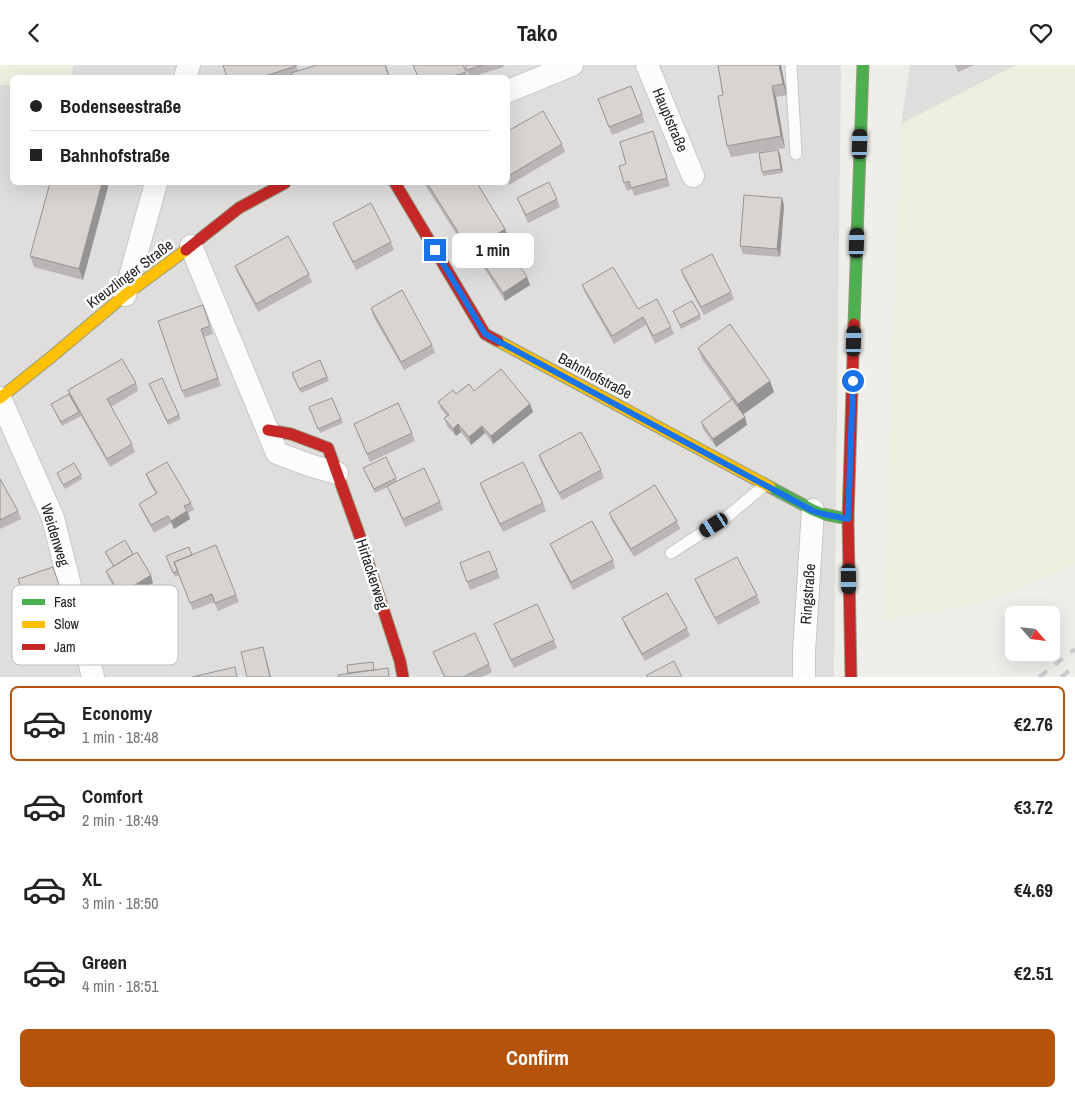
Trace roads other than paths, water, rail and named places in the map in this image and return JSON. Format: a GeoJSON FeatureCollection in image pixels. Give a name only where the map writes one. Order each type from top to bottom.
{"type":"FeatureCollection","features":[{"type":"Feature","properties":{"kind":"street"},"geometry":{"type":"LineString","coordinates":[[510,90],[572,65]]}},
{"type":"Feature","properties":{"kind":"street","name":"Hauptstraße"},"geometry":{"type":"LineString","coordinates":[[647,65],[693,176]]}},
{"type":"Feature","properties":{"kind":"street"},"geometry":{"type":"LineString","coordinates":[[851,677],[848,519],[863,65]]}},
{"type":"Feature","properties":{"kind":"street"},"geometry":{"type":"LineString","coordinates":[[125,295],[155,185]]}},
{"type":"Feature","properties":{"kind":"street","name":"Kreuzlinger Straße"},"geometry":{"type":"LineString","coordinates":[[0,398],[125,295],[191,247],[239,208],[281,185]]}},
{"type":"Feature","properties":{"kind":"street","name":"Bahnhofstraße"},"geometry":{"type":"LineString","coordinates":[[397,185],[485,334],[813,511],[848,519]]}},
{"type":"Feature","properties":{"kind":"street","name":"Hirtackerweg"},"geometry":{"type":"LineString","coordinates":[[191,247],[277,453],[308,465],[337,473],[358,531],[400,661],[403,677]]}},
{"type":"Feature","properties":{"kind":"street","name":"Weidenweg"},"geometry":{"type":"LineString","coordinates":[[0,398],[53,518],[70,585]]}},
{"type":"Feature","properties":{"kind":"street","name":"Ringstraße"},"geometry":{"type":"LineString","coordinates":[[804,677],[813,511]]}},
{"type":"Feature","properties":{"kind":"lane"},"geometry":{"type":"LineString","coordinates":[[791,65],[796,154]]}},
{"type":"Feature","properties":{"kind":"lane"},"geometry":{"type":"LineString","coordinates":[[671,553],[728,516],[765,485]]}},
{"type":"Feature","properties":{"kind":"railway"},"geometry":{"type":"LineString","coordinates":[[1039,677],[1075,649]]}},
{"type":"Feature","properties":{"kind":"railway"},"geometry":{"type":"LineString","coordinates":[[1061,677],[1075,666]]}}]}
